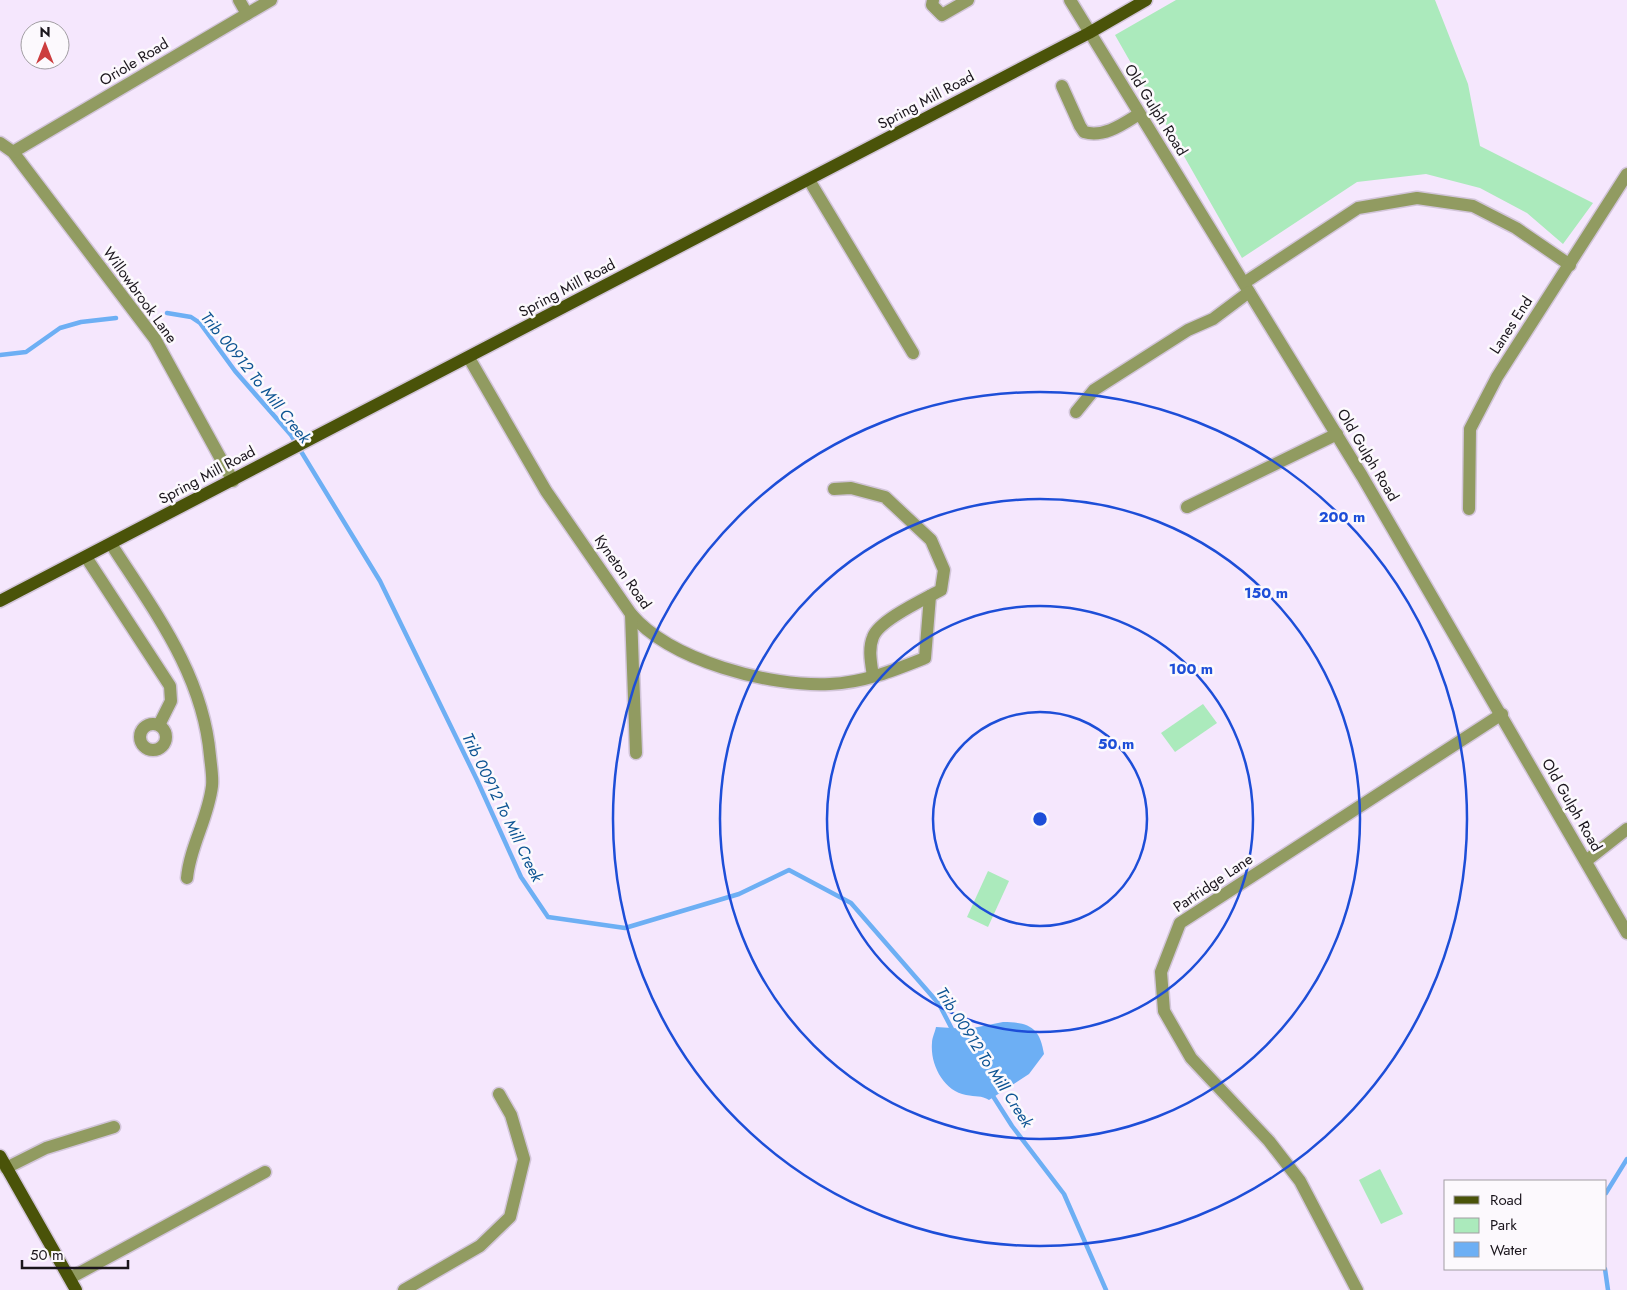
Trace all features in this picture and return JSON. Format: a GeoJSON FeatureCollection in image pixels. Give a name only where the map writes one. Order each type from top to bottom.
{"type":"FeatureCollection","features":[{"type":"Feature","properties":{"kind":"main road","name":"Spring Mill Road"},"geometry":{"type":"LineString","coordinates":[[0,601],[809,180],[1089,33],[1146,0]]}},
{"type":"Feature","properties":{"kind":"main road"},"geometry":{"type":"LineString","coordinates":[[3,1162],[76,1290]]}},
{"type":"Feature","properties":{"kind":"street"},"geometry":{"type":"LineString","coordinates":[[239,0],[247,14]]}},
{"type":"Feature","properties":{"kind":"street","name":"Oriole Road"},"geometry":{"type":"LineString","coordinates":[[13,152],[271,0]]}},
{"type":"Feature","properties":{"kind":"street"},"geometry":{"type":"LineString","coordinates":[[933,0],[932,5],[942,14],[968,0]]}},
{"type":"Feature","properties":{"kind":"street","name":"Old Gulph Road"},"geometry":{"type":"LineString","coordinates":[[1070,0],[1337,434],[1502,714],[1627,933]]}},
{"type":"Feature","properties":{"kind":"street"},"geometry":{"type":"LineString","coordinates":[[1062,86],[1084,132],[1101,133],[1120,126],[1139,114]]}},
{"type":"Feature","properties":{"kind":"street","name":"Willowbrook Lane"},"geometry":{"type":"LineString","coordinates":[[0,143],[13,152],[155,339],[233,481]]}},
{"type":"Feature","properties":{"kind":"street","name":"Lanes End"},"geometry":{"type":"LineString","coordinates":[[1469,509],[1470,429],[1497,377],[1627,174]]}},
{"type":"Feature","properties":{"kind":"street"},"geometry":{"type":"LineString","coordinates":[[809,180],[913,353]]}},
{"type":"Feature","properties":{"kind":"street"},"geometry":{"type":"LineString","coordinates":[[1076,412],[1094,390],[1188,330],[1213,319],[1246,288],[1358,208],[1417,198],[1473,206],[1516,228],[1570,265]]}},
{"type":"Feature","properties":{"kind":"street","name":"Kyneton Road"},"geometry":{"type":"LineString","coordinates":[[469,358],[546,491],[631,614],[637,621],[684,653],[731,670],[782,681],[831,684],[886,673],[925,658],[930,596]]}},
{"type":"Feature","properties":{"kind":"street"},"geometry":{"type":"LineString","coordinates":[[1187,507],[1337,434]]}},
{"type":"Feature","properties":{"kind":"street"},"geometry":{"type":"LineString","coordinates":[[834,489],[850,488],[885,497],[931,540],[944,570],[940,590],[884,623],[873,635],[870,650],[873,676]]}},
{"type":"Feature","properties":{"kind":"street"},"geometry":{"type":"LineString","coordinates":[[111,544],[172,640],[195,686],[208,732],[212,783],[209,807],[189,861],[187,878]]}},
{"type":"Feature","properties":{"kind":"street"},"geometry":{"type":"LineString","coordinates":[[86,557],[170,686],[171,701],[159,725]]}},
{"type":"Feature","properties":{"kind":"street"},"geometry":{"type":"LineString","coordinates":[[631,614],[636,753]]}},
{"type":"Feature","properties":{"kind":"street","name":"Partridge Lane"},"geometry":{"type":"LineString","coordinates":[[1357,1290],[1300,1181],[1269,1141],[1190,1058],[1164,1011],[1161,972],[1180,923],[1502,714]]}},
{"type":"Feature","properties":{"kind":"street"},"geometry":{"type":"LineString","coordinates":[[1586,860],[1627,830]]}},
{"type":"Feature","properties":{"kind":"street"},"geometry":{"type":"LineString","coordinates":[[404,1290],[480,1246],[510,1217],[524,1159],[511,1115],[499,1094]]}},
{"type":"Feature","properties":{"kind":"street"},"geometry":{"type":"LineString","coordinates":[[3,1162],[114,1128]]}},
{"type":"Feature","properties":{"kind":"street"},"geometry":{"type":"LineString","coordinates":[[70,1278],[265,1172]]}},
{"type":"Feature","properties":{"kind":"green space"},"geometry":{"type":"Polygon","coordinates":[[[1176,0],[1435,0],[1468,84],[1480,146],[1593,203],[1563,244],[1527,213],[1480,188],[1426,174],[1357,182],[1242,258],[1115,35],[1176,0]]]}},
{"type":"Feature","properties":{"kind":"green space"},"geometry":{"type":"Polygon","coordinates":[[[1203,704],[1217,723],[1175,752],[1161,733],[1203,704]]]}},
{"type":"Feature","properties":{"kind":"green space"},"geometry":{"type":"Polygon","coordinates":[[[988,871],[1009,881],[988,927],[967,917],[988,871]]]}},
{"type":"Feature","properties":{"kind":"green space"},"geometry":{"type":"Polygon","coordinates":[[[1380,1169],[1403,1214],[1381,1224],[1359,1180],[1380,1169]]]}},
{"type":"Feature","properties":{"kind":"water"},"geometry":{"type":"Polygon","coordinates":[[[1003,1022],[1027,1025],[1040,1038],[1044,1054],[1029,1074],[989,1100],[958,1093],[945,1083],[933,1060],[932,1041],[936,1027],[968,1029],[1003,1022]]]}},
{"type":"Feature","properties":{"kind":"waterway","name":"Trib 00912 To Mill Creek"},"geometry":{"type":"LineString","coordinates":[[167,313],[191,317],[200,323],[235,371],[291,435],[380,581],[477,780],[521,877],[548,917],[625,928],[739,894],[789,870],[851,903],[939,1004],[953,1031]]}},
{"type":"Feature","properties":{"kind":"waterway","name":"Trib 00912 To Mill Creek"},"geometry":{"type":"LineString","coordinates":[[0,355],[26,352],[60,328],[81,322],[116,318]]}},
{"type":"Feature","properties":{"kind":"waterway","name":"Trib 00912 To Mill Creek"},"geometry":{"type":"LineString","coordinates":[[991,1093],[1012,1126],[1064,1194],[1106,1290]]}},
{"type":"Feature","properties":{"kind":"waterway"},"geometry":{"type":"LineString","coordinates":[[1607,1191],[1627,1159]]}},
{"type":"Feature","properties":{"kind":"waterway"},"geometry":{"type":"LineString","coordinates":[[1605,1270],[1608,1290]]}}]}
